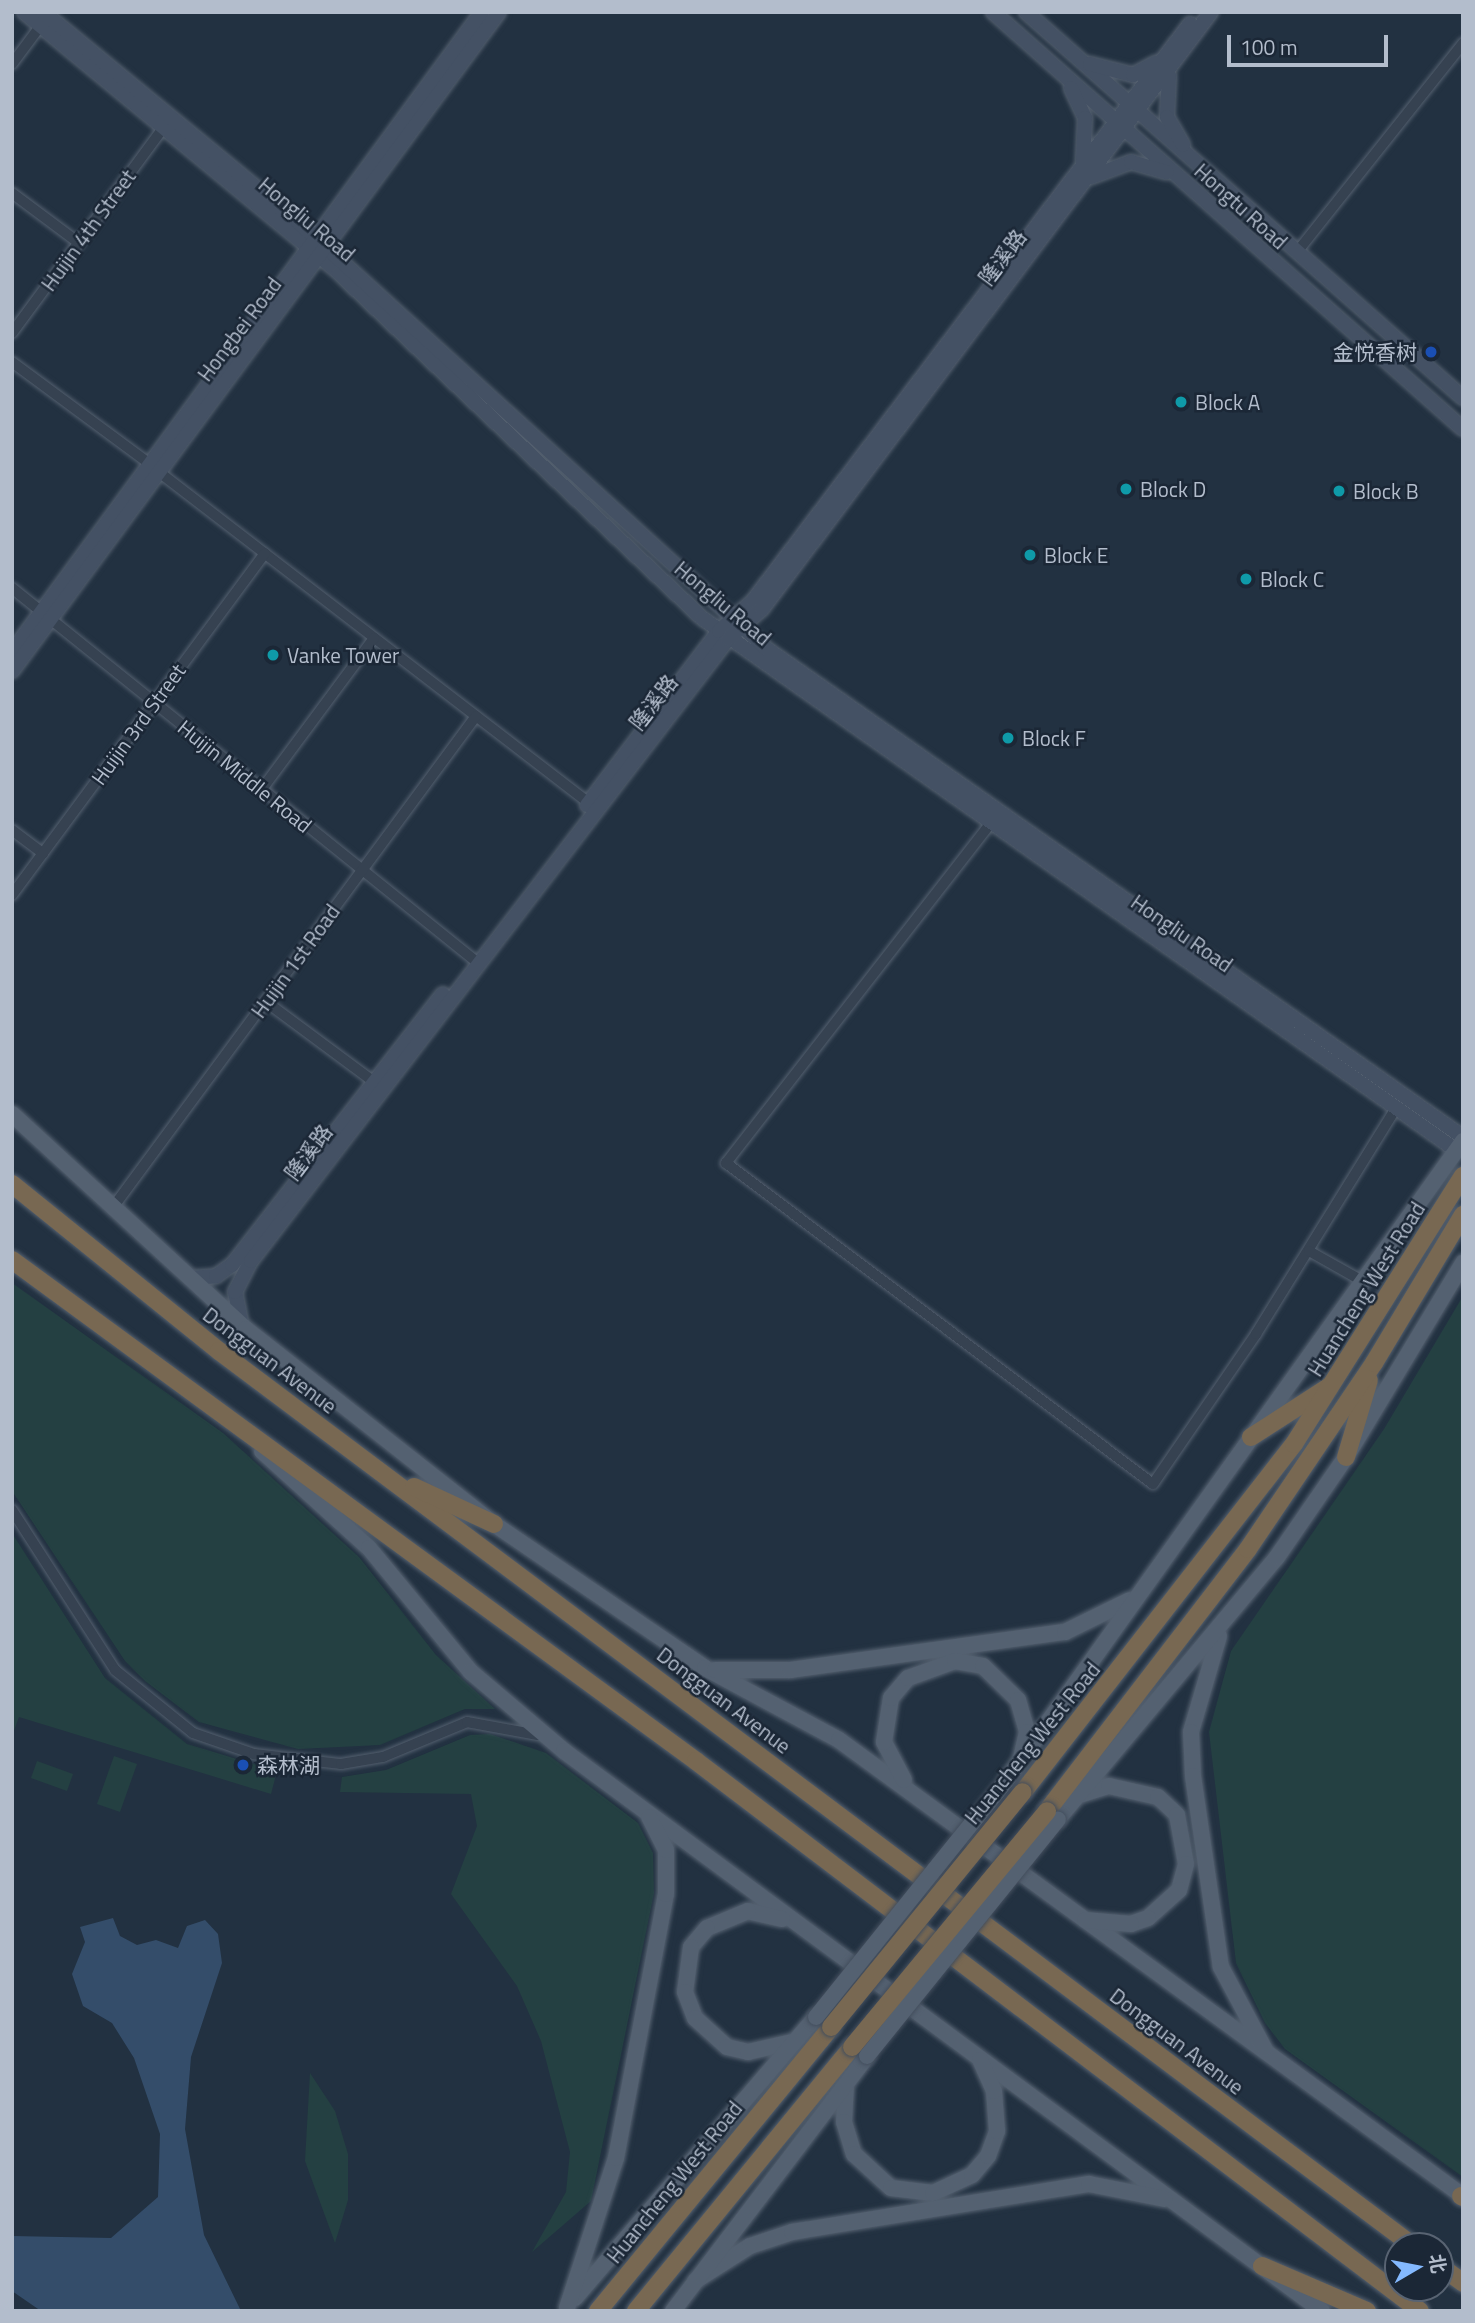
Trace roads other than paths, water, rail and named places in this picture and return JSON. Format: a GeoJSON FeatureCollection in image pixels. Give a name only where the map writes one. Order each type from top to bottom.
{"type":"FeatureCollection","features":[{"type":"Feature","properties":{"kind":"highway","name":"Huancheng West Road"},"geometry":{"type":"LineString","coordinates":[[598,2311],[824,2022],[1023,1792],[1182,1594],[1336,1382],[1463,1176]]}},
{"type":"Feature","properties":{"kind":"highway","name":"Dongguan Avenue"},"geometry":{"type":"LineString","coordinates":[[12,1184],[382,1473],[1394,2232]]}},
{"type":"Feature","properties":{"kind":"highway","name":"Huancheng West Road"},"geometry":{"type":"LineString","coordinates":[[636,2311],[860,2051],[1052,1815],[1248,1549],[1374,1363],[1463,1214]]}},
{"type":"Feature","properties":{"kind":"highway"},"geometry":{"type":"LineString","coordinates":[[12,1260],[181,1378],[1420,2311]]}},
{"type":"Feature","properties":{"kind":"highway"},"geometry":{"type":"LineString","coordinates":[[1346,1457],[1374,1363]]}},
{"type":"Feature","properties":{"kind":"highway"},"geometry":{"type":"LineString","coordinates":[[1251,1437],[1336,1382]]}},
{"type":"Feature","properties":{"kind":"highway"},"geometry":{"type":"LineString","coordinates":[[382,1473],[494,1524]]}},
{"type":"Feature","properties":{"kind":"highway"},"geometry":{"type":"LineString","coordinates":[[1262,2266],[1367,2311]]}},
{"type":"Feature","properties":{"kind":"main road"},"geometry":{"type":"LineString","coordinates":[[12,1114],[246,1329],[494,1524],[705,1668],[806,1718],[916,1795],[1081,1920],[1462,2196]]}},
{"type":"Feature","properties":{"kind":"main road"},"geometry":{"type":"LineString","coordinates":[[565,2309],[794,2041],[824,2022],[1021,1762],[1461,1143]]}},
{"type":"Feature","properties":{"kind":"main road"},"geometry":{"type":"LineString","coordinates":[[1052,1815],[1079,1795],[1223,1624],[1346,1457],[1463,1263]]}},
{"type":"Feature","properties":{"kind":"main road"},"geometry":{"type":"LineString","coordinates":[[181,1378],[369,1548],[445,1646],[552,1742],[1322,2311]]}},
{"type":"Feature","properties":{"kind":"main road"},"geometry":{"type":"LineString","coordinates":[[705,1668],[790,1670],[1065,1632],[1118,1610],[1145,1587]]}},
{"type":"Feature","properties":{"kind":"main road"},"geometry":{"type":"LineString","coordinates":[[1223,1624],[1191,1732],[1193,1776],[1221,1967],[1244,2019],[1274,2061]]}},
{"type":"Feature","properties":{"kind":"main road"},"geometry":{"type":"LineString","coordinates":[[916,1795],[893,1767],[884,1720],[908,1678],[931,1665],[983,1666],[1003,1680],[1018,1700],[1027,1732],[1021,1762]]}},
{"type":"Feature","properties":{"kind":"main road"},"geometry":{"type":"LineString","coordinates":[[1079,1795],[1109,1786],[1157,1797],[1177,1815],[1186,1864],[1179,1889],[1148,1917],[1110,1924],[1081,1920]]}},
{"type":"Feature","properties":{"kind":"main road"},"geometry":{"type":"LineString","coordinates":[[565,2309],[616,2158],[666,1894],[666,1850],[648,1815]]}},
{"type":"Feature","properties":{"kind":"main road"},"geometry":{"type":"LineString","coordinates":[[794,2041],[748,2052],[727,2047],[695,2018],[685,1992],[691,1947],[726,1917],[748,1911],[799,1926]]}},
{"type":"Feature","properties":{"kind":"main road"},"geometry":{"type":"LineString","coordinates":[[673,2311],[846,2084],[860,2051]]}},
{"type":"Feature","properties":{"kind":"main road"},"geometry":{"type":"LineString","coordinates":[[846,2084],[844,2122],[855,2154],[891,2188],[933,2193],[972,2175],[997,2131],[994,2091],[978,2057]]}},
{"type":"Feature","properties":{"kind":"main road"},"geometry":{"type":"LineString","coordinates":[[695,2281],[750,2246],[792,2232],[1014,2196],[1089,2184],[1132,2188],[1178,2203]]}},
{"type":"Feature","properties":{"kind":"street","name":"Hongliu Road"},"geometry":{"type":"LineString","coordinates":[[24,12],[45,17],[318,247],[736,624],[1461,1143]]}},
{"type":"Feature","properties":{"kind":"street","name":"Hongbei Road"},"geometry":{"type":"LineString","coordinates":[[318,247],[482,12]]}},
{"type":"Feature","properties":{"kind":"street","name":"Hongbei Road"},"geometry":{"type":"LineString","coordinates":[[12,671],[46,615],[318,247],[499,12]]}},
{"type":"Feature","properties":{"kind":"street","name":"Hongtu Road"},"geometry":{"type":"LineString","coordinates":[[993,12],[1463,429]]}},
{"type":"Feature","properties":{"kind":"street","name":"Hongtu Road"},"geometry":{"type":"LineString","coordinates":[[1026,12],[1463,398]]}},
{"type":"Feature","properties":{"kind":"street"},"geometry":{"type":"LineString","coordinates":[[1196,163],[1167,117],[1166,87],[1171,59],[1200,12]]}},
{"type":"Feature","properties":{"kind":"street"},"geometry":{"type":"LineString","coordinates":[[1077,58],[1133,75],[1171,59],[1211,12]]}},
{"type":"Feature","properties":{"kind":"street","name":"Hongliu Road"},"geometry":{"type":"LineString","coordinates":[[45,17],[164,127],[318,247],[724,635],[1396,1108],[1461,1143]]}},
{"type":"Feature","properties":{"kind":"street"},"geometry":{"type":"LineString","coordinates":[[12,64],[45,17]]}},
{"type":"Feature","properties":{"kind":"street"},"geometry":{"type":"LineString","coordinates":[[1297,252],[1463,43]]}},
{"type":"Feature","properties":{"kind":"street","name":"隆溪路"},"geometry":{"type":"LineString","coordinates":[[246,1329],[234,1306],[245,1270],[589,803],[724,635],[736,624],[1171,59]]}},
{"type":"Feature","properties":{"kind":"street"},"geometry":{"type":"LineString","coordinates":[[1063,75],[1085,118],[1088,140],[1083,176],[1131,162],[1178,178]]}},
{"type":"Feature","properties":{"kind":"street","name":"Huijin 4th Street"},"geometry":{"type":"LineString","coordinates":[[12,333],[164,127]]}},
{"type":"Feature","properties":{"kind":"street"},"geometry":{"type":"LineString","coordinates":[[12,193],[79,243]]}},
{"type":"Feature","properties":{"kind":"street"},"geometry":{"type":"LineString","coordinates":[[12,362],[155,468],[589,803]]}},
{"type":"Feature","properties":{"kind":"street","name":"Huijin 3rd Street"},"geometry":{"type":"LineString","coordinates":[[12,895],[265,553]]}},
{"type":"Feature","properties":{"kind":"street","name":"Huijin Middle Road"},"geometry":{"type":"LineString","coordinates":[[12,588],[475,960]]}},
{"type":"Feature","properties":{"kind":"street","name":"Hongbei Road"},"geometry":{"type":"LineString","coordinates":[[12,652],[46,615]]}},
{"type":"Feature","properties":{"kind":"street","name":"隆溪路"},"geometry":{"type":"LineString","coordinates":[[190,1278],[216,1276],[232,1265],[374,1082],[475,960],[724,635]]}},
{"type":"Feature","properties":{"kind":"street"},"geometry":{"type":"LineString","coordinates":[[262,789],[374,638]]}},
{"type":"Feature","properties":{"kind":"street","name":"Huijin 1st Road"},"geometry":{"type":"LineString","coordinates":[[114,1206],[476,716]]}},
{"type":"Feature","properties":{"kind":"street"},"geometry":{"type":"LineString","coordinates":[[989,824],[726,1163],[1153,1484],[1309,1251],[1396,1108]]}},
{"type":"Feature","properties":{"kind":"street"},"geometry":{"type":"LineString","coordinates":[[12,830],[43,853]]}},
{"type":"Feature","properties":{"kind":"street"},"geometry":{"type":"LineString","coordinates":[[265,1001],[374,1082]]}},
{"type":"Feature","properties":{"kind":"street"},"geometry":{"type":"LineString","coordinates":[[1309,1251],[1364,1282]]}},
{"type":"Feature","properties":{"kind":"street"},"geometry":{"type":"LineString","coordinates":[[12,1510],[115,1670],[193,1733],[254,1754],[341,1764],[383,1757],[467,1722],[526,1730],[552,1742]]}},
{"type":"Feature","properties":{"kind":"water"},"geometry":{"type":"Polygon","coordinates":[[[113,1918],[120,1936],[137,1945],[156,1940],[178,1948],[187,1926],[205,1920],[218,1934],[222,1963],[191,2057],[185,2129],[204,2235],[241,2311],[41,2311],[12,2291],[12,2236],[111,2238],[158,2197],[160,2134],[134,2058],[112,2023],[83,2006],[72,1974],[85,1942],[80,1927],[113,1918]]]}},
{"type":"Feature","properties":{"kind":"place","name":"金悦香树"},"geometry":{"type":"Point","coordinates":[1431,352]}},
{"type":"Feature","properties":{"kind":"place","name":"Block A"},"geometry":{"type":"Point","coordinates":[1181,402]}},
{"type":"Feature","properties":{"kind":"place","name":"Block D"},"geometry":{"type":"Point","coordinates":[1126,489]}},
{"type":"Feature","properties":{"kind":"place","name":"Block B"},"geometry":{"type":"Point","coordinates":[1339,491]}},
{"type":"Feature","properties":{"kind":"place","name":"Block E"},"geometry":{"type":"Point","coordinates":[1030,555]}},
{"type":"Feature","properties":{"kind":"place","name":"Block C"},"geometry":{"type":"Point","coordinates":[1246,579]}},
{"type":"Feature","properties":{"kind":"place","name":"Vanke Tower"},"geometry":{"type":"Point","coordinates":[273,655]}},
{"type":"Feature","properties":{"kind":"place","name":"Block F"},"geometry":{"type":"Point","coordinates":[1008,738]}},
{"type":"Feature","properties":{"kind":"place","name":"森林湖"},"geometry":{"type":"Point","coordinates":[243,1765]}}]}
